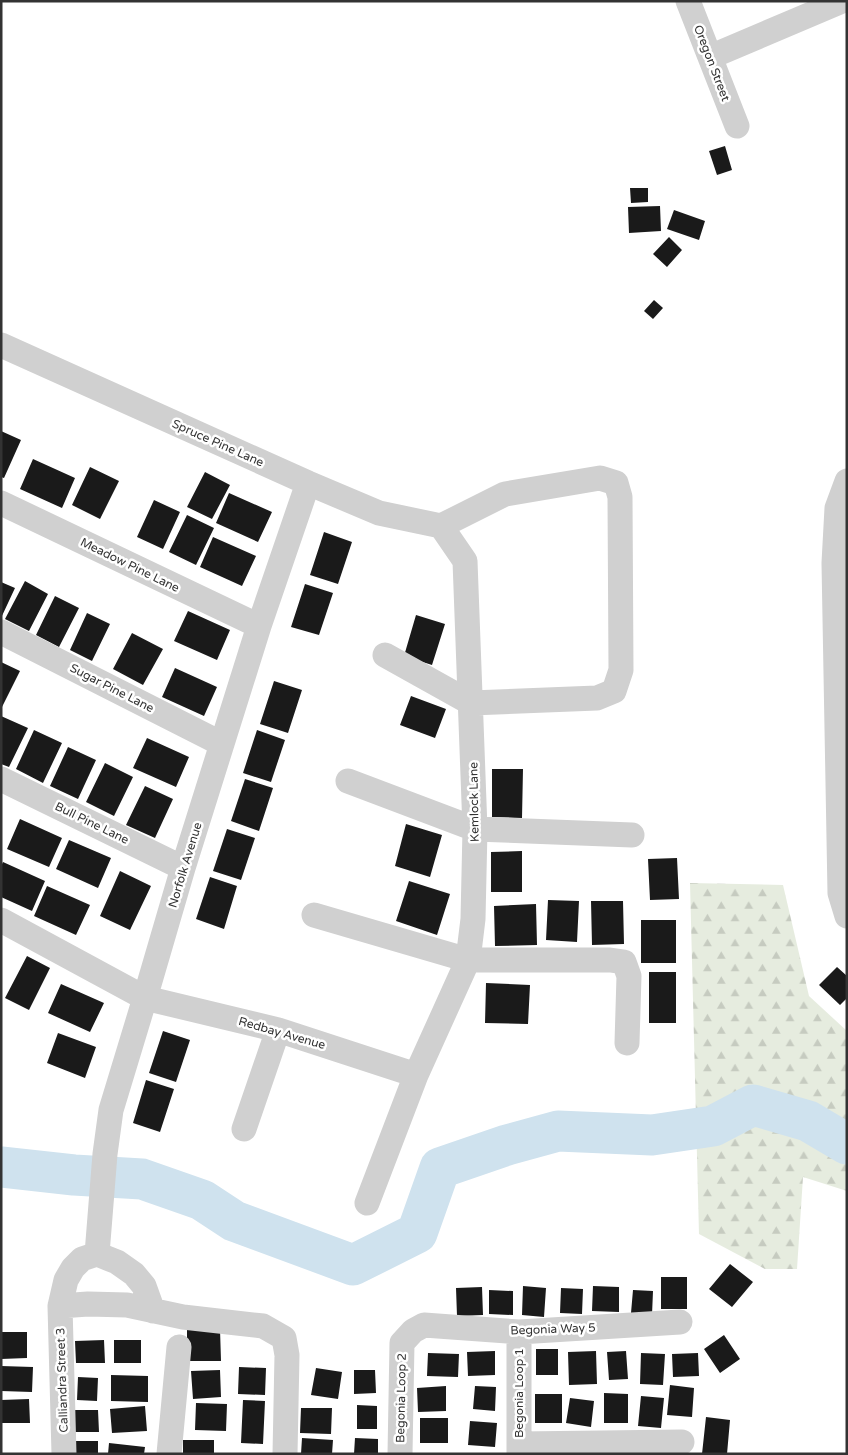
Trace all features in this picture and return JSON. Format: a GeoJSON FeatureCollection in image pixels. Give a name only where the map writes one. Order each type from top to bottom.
{"type":"FeatureCollection","features":[{"type":"Feature","properties":{"kind":"street","name":"Oregon Street"},"geometry":{"type":"LineString","coordinates":[[688,1],[737,126]]}},
{"type":"Feature","properties":{"kind":"street"},"geometry":{"type":"LineString","coordinates":[[710,57],[842,1]]}},
{"type":"Feature","properties":{"kind":"street","name":"Spruce Pine Lane"},"geometry":{"type":"LineString","coordinates":[[1,345],[308,483],[380,513],[440,526]]}},
{"type":"Feature","properties":{"kind":"street"},"geometry":{"type":"LineString","coordinates":[[385,655],[471,703],[597,698],[614,691],[621,670],[620,497],[616,483],[600,478],[505,494],[440,526]]}},
{"type":"Feature","properties":{"kind":"street"},"geometry":{"type":"LineString","coordinates":[[847,481],[837,508],[834,563],[840,893],[847,916]]}},
{"type":"Feature","properties":{"kind":"street","name":"Norfolk Avenue"},"geometry":{"type":"LineString","coordinates":[[98,1248],[105,1154],[111,1110],[183,868],[259,626],[308,483]]}},
{"type":"Feature","properties":{"kind":"street","name":"Meadow Pine Lane"},"geometry":{"type":"LineString","coordinates":[[1,503],[259,626]]}},
{"type":"Feature","properties":{"kind":"street","name":"Kemlock Lane"},"geometry":{"type":"LineString","coordinates":[[368,1202],[416,1075],[468,960],[473,919],[475,829],[465,561],[440,526]]}},
{"type":"Feature","properties":{"kind":"street","name":"Sugar Pine Lane"},"geometry":{"type":"LineString","coordinates":[[1,632],[222,744]]}},
{"type":"Feature","properties":{"kind":"street","name":"Bull Pine Lane"},"geometry":{"type":"LineString","coordinates":[[1,778],[183,868]]}},
{"type":"Feature","properties":{"kind":"street"},"geometry":{"type":"LineString","coordinates":[[348,781],[475,829],[632,835]]}},
{"type":"Feature","properties":{"kind":"street"},"geometry":{"type":"LineString","coordinates":[[314,915],[468,960],[610,960],[624,962],[630,976],[627,1043]]}},
{"type":"Feature","properties":{"kind":"street","name":"Redbay Avenue"},"geometry":{"type":"LineString","coordinates":[[1,920],[145,998],[278,1030],[416,1075]]}},
{"type":"Feature","properties":{"kind":"street"},"geometry":{"type":"LineString","coordinates":[[244,1129],[278,1030]]}},
{"type":"Feature","properties":{"kind":"street"},"geometry":{"type":"LineString","coordinates":[[153,1311],[144,1286],[134,1274],[98,1248],[73,1268],[66,1280],[60,1306],[88,1304],[127,1305],[153,1311],[183,1317],[263,1326],[284,1338],[287,1355],[285,1454]]}},
{"type":"Feature","properties":{"kind":"street","name":"Calliandra Street 3"},"geometry":{"type":"LineString","coordinates":[[60,1306],[64,1454]]}},
{"type":"Feature","properties":{"kind":"street","name":"Begonia Way 5"},"geometry":{"type":"LineString","coordinates":[[402,1343],[413,1331],[424,1325],[520,1332],[680,1322]]}},
{"type":"Feature","properties":{"kind":"street","name":"Begonia Loop 1"},"geometry":{"type":"LineString","coordinates":[[519,1449],[520,1332]]}},
{"type":"Feature","properties":{"kind":"street","name":"Begonia Loop 2"},"geometry":{"type":"LineString","coordinates":[[400,1454],[402,1343]]}},
{"type":"Feature","properties":{"kind":"street"},"geometry":{"type":"LineString","coordinates":[[169,1454],[179,1347]]}},
{"type":"Feature","properties":{"kind":"street"},"geometry":{"type":"LineString","coordinates":[[519,1449],[682,1442]]}},
{"type":"Feature","properties":{"kind":"green space"},"geometry":{"type":"Polygon","coordinates":[[[690,883],[783,885],[809,996],[847,1031],[847,1191],[803,1177],[797,1269],[765,1269],[699,1234],[690,883]]]}},
{"type":"Feature","properties":{"kind":"building"},"geometry":{"type":"Polygon","coordinates":[[[725,146],[732,170],[717,175],[709,151],[725,146]]]}},
{"type":"Feature","properties":{"kind":"building"},"geometry":{"type":"Polygon","coordinates":[[[630,188],[648,188],[648,202],[631,203],[630,188]]]}},
{"type":"Feature","properties":{"kind":"building"},"geometry":{"type":"Polygon","coordinates":[[[660,206],[661,231],[629,233],[628,207],[660,206]]]}},
{"type":"Feature","properties":{"kind":"building"},"geometry":{"type":"Polygon","coordinates":[[[674,210],[705,221],[699,240],[667,229],[674,210]]]}},
{"type":"Feature","properties":{"kind":"building"},"geometry":{"type":"Polygon","coordinates":[[[669,237],[682,250],[667,267],[653,254],[669,237]]]}},
{"type":"Feature","properties":{"kind":"building"},"geometry":{"type":"Polygon","coordinates":[[[654,300],[663,308],[653,319],[644,311],[654,300]]]}},
{"type":"Feature","properties":{"kind":"building"},"geometry":{"type":"Polygon","coordinates":[[[1,431],[21,440],[4,478],[1,477],[1,431]]]}},
{"type":"Feature","properties":{"kind":"building"},"geometry":{"type":"Polygon","coordinates":[[[33,459],[75,478],[62,508],[20,489],[33,459]]]}},
{"type":"Feature","properties":{"kind":"building"},"geometry":{"type":"Polygon","coordinates":[[[90,467],[119,481],[100,519],[72,505],[90,467]]]}},
{"type":"Feature","properties":{"kind":"building"},"geometry":{"type":"Polygon","coordinates":[[[205,472],[230,485],[212,519],[187,507],[205,472]]]}},
{"type":"Feature","properties":{"kind":"building"},"geometry":{"type":"Polygon","coordinates":[[[229,493],[272,512],[258,542],[216,523],[229,493]]]}},
{"type":"Feature","properties":{"kind":"building"},"geometry":{"type":"Polygon","coordinates":[[[154,500],[180,512],[163,549],[137,537],[154,500]]]}},
{"type":"Feature","properties":{"kind":"building"},"geometry":{"type":"Polygon","coordinates":[[[187,515],[214,528],[196,565],[169,552],[187,515]]]}},
{"type":"Feature","properties":{"kind":"building"},"geometry":{"type":"Polygon","coordinates":[[[324,532],[352,542],[338,584],[310,575],[324,532]]]}},
{"type":"Feature","properties":{"kind":"building"},"geometry":{"type":"Polygon","coordinates":[[[213,537],[256,556],[242,586],[200,567],[213,537]]]}},
{"type":"Feature","properties":{"kind":"building"},"geometry":{"type":"Polygon","coordinates":[[[25,581],[48,594],[29,631],[5,619],[25,581]]]}},
{"type":"Feature","properties":{"kind":"building"},"geometry":{"type":"Polygon","coordinates":[[[1,582],[15,588],[1,618],[1,582]]]}},
{"type":"Feature","properties":{"kind":"building"},"geometry":{"type":"Polygon","coordinates":[[[305,584],[333,593],[319,635],[291,627],[305,584]]]}},
{"type":"Feature","properties":{"kind":"building"},"geometry":{"type":"Polygon","coordinates":[[[55,596],[79,608],[59,647],[36,635],[55,596]]]}},
{"type":"Feature","properties":{"kind":"building"},"geometry":{"type":"Polygon","coordinates":[[[188,611],[230,630],[217,660],[174,641],[188,611]]]}},
{"type":"Feature","properties":{"kind":"building"},"geometry":{"type":"Polygon","coordinates":[[[87,613],[110,624],[92,661],[70,650],[87,613]]]}},
{"type":"Feature","properties":{"kind":"building"},"geometry":{"type":"Polygon","coordinates":[[[416,615],[445,624],[432,665],[404,656],[416,615]]]}},
{"type":"Feature","properties":{"kind":"building"},"geometry":{"type":"Polygon","coordinates":[[[132,633],[163,649],[143,685],[113,669],[132,633]]]}},
{"type":"Feature","properties":{"kind":"building"},"geometry":{"type":"Polygon","coordinates":[[[1,662],[20,671],[1,709],[1,662]]]}},
{"type":"Feature","properties":{"kind":"building"},"geometry":{"type":"Polygon","coordinates":[[[175,668],[217,687],[204,716],[162,697],[175,668]]]}},
{"type":"Feature","properties":{"kind":"building"},"geometry":{"type":"Polygon","coordinates":[[[274,681],[302,690],[288,733],[260,724],[274,681]]]}},
{"type":"Feature","properties":{"kind":"building"},"geometry":{"type":"Polygon","coordinates":[[[411,696],[446,709],[435,738],[400,725],[411,696]]]}},
{"type":"Feature","properties":{"kind":"building"},"geometry":{"type":"Polygon","coordinates":[[[1,716],[28,728],[9,767],[1,764],[1,716]]]}},
{"type":"Feature","properties":{"kind":"building"},"geometry":{"type":"Polygon","coordinates":[[[34,730],[62,743],[43,783],[16,769],[34,730]]]}},
{"type":"Feature","properties":{"kind":"building"},"geometry":{"type":"Polygon","coordinates":[[[257,730],[285,740],[271,782],[243,773],[257,730]]]}},
{"type":"Feature","properties":{"kind":"building"},"geometry":{"type":"Polygon","coordinates":[[[147,738],[189,757],[176,787],[133,768],[147,738]]]}},
{"type":"Feature","properties":{"kind":"building"},"geometry":{"type":"Polygon","coordinates":[[[68,747],[96,760],[78,799],[50,786],[68,747]]]}},
{"type":"Feature","properties":{"kind":"building"},"geometry":{"type":"Polygon","coordinates":[[[105,763],[133,777],[114,816],[86,802],[105,763]]]}},
{"type":"Feature","properties":{"kind":"building"},"geometry":{"type":"Polygon","coordinates":[[[492,769],[523,769],[522,818],[492,817],[492,769]]]}},
{"type":"Feature","properties":{"kind":"building"},"geometry":{"type":"Polygon","coordinates":[[[245,779],[273,788],[259,831],[231,821],[245,779]]]}},
{"type":"Feature","properties":{"kind":"building"},"geometry":{"type":"Polygon","coordinates":[[[145,786],[173,799],[155,838],[126,825],[145,786]]]}},
{"type":"Feature","properties":{"kind":"building"},"geometry":{"type":"Polygon","coordinates":[[[20,819],[62,838],[49,867],[7,849],[20,819]]]}},
{"type":"Feature","properties":{"kind":"building"},"geometry":{"type":"Polygon","coordinates":[[[406,824],[442,835],[430,877],[395,866],[406,824]]]}},
{"type":"Feature","properties":{"kind":"building"},"geometry":{"type":"Polygon","coordinates":[[[227,829],[255,838],[241,880],[213,871],[227,829]]]}},
{"type":"Feature","properties":{"kind":"building"},"geometry":{"type":"Polygon","coordinates":[[[69,840],[111,858],[98,888],[56,869],[69,840]]]}},
{"type":"Feature","properties":{"kind":"building"},"geometry":{"type":"Polygon","coordinates":[[[522,851],[522,892],[491,892],[491,852],[522,851]]]}},
{"type":"Feature","properties":{"kind":"building"},"geometry":{"type":"Polygon","coordinates":[[[677,858],[679,899],[650,900],[648,859],[677,858]]]}},
{"type":"Feature","properties":{"kind":"building"},"geometry":{"type":"Polygon","coordinates":[[[3,862],[45,881],[32,911],[1,897],[1,866],[3,862]]]}},
{"type":"Feature","properties":{"kind":"building"},"geometry":{"type":"Polygon","coordinates":[[[120,871],[151,886],[130,930],[100,916],[120,871]]]}},
{"type":"Feature","properties":{"kind":"building"},"geometry":{"type":"Polygon","coordinates":[[[210,877],[237,886],[224,929],[196,919],[210,877]]]}},
{"type":"Feature","properties":{"kind":"building"},"geometry":{"type":"Polygon","coordinates":[[[409,881],[450,894],[437,935],[396,921],[409,881]]]}},
{"type":"Feature","properties":{"kind":"building"},"geometry":{"type":"Polygon","coordinates":[[[47,886],[90,905],[76,935],[34,916],[47,886]]]}},
{"type":"Feature","properties":{"kind":"building"},"geometry":{"type":"Polygon","coordinates":[[[548,900],[579,901],[577,942],[546,940],[548,900]]]}},
{"type":"Feature","properties":{"kind":"building"},"geometry":{"type":"Polygon","coordinates":[[[591,901],[623,901],[624,944],[592,945],[591,901]]]}},
{"type":"Feature","properties":{"kind":"building"},"geometry":{"type":"Polygon","coordinates":[[[536,904],[537,945],[495,946],[494,906],[536,904]]]}},
{"type":"Feature","properties":{"kind":"building"},"geometry":{"type":"Polygon","coordinates":[[[641,920],[676,920],[676,963],[641,963],[641,920]]]}},
{"type":"Feature","properties":{"kind":"building"},"geometry":{"type":"Polygon","coordinates":[[[27,956],[50,968],[29,1010],[5,998],[27,956]]]}},
{"type":"Feature","properties":{"kind":"building"},"geometry":{"type":"Polygon","coordinates":[[[837,967],[847,976],[847,998],[840,1005],[819,985],[837,967]]]}},
{"type":"Feature","properties":{"kind":"building"},"geometry":{"type":"Polygon","coordinates":[[[649,972],[676,972],[676,1023],[649,1023],[649,972]]]}},
{"type":"Feature","properties":{"kind":"building"},"geometry":{"type":"Polygon","coordinates":[[[486,983],[530,985],[528,1024],[485,1023],[486,983]]]}},
{"type":"Feature","properties":{"kind":"building"},"geometry":{"type":"Polygon","coordinates":[[[61,984],[104,1003],[90,1032],[48,1013],[61,984]]]}},
{"type":"Feature","properties":{"kind":"building"},"geometry":{"type":"Polygon","coordinates":[[[163,1031],[190,1040],[176,1082],[149,1073],[163,1031]]]}},
{"type":"Feature","properties":{"kind":"building"},"geometry":{"type":"Polygon","coordinates":[[[58,1033],[96,1047],[85,1078],[47,1063],[58,1033]]]}},
{"type":"Feature","properties":{"kind":"building"},"geometry":{"type":"Polygon","coordinates":[[[146,1080],[174,1089],[160,1132],[133,1123],[146,1080]]]}},
{"type":"Feature","properties":{"kind":"building"},"geometry":{"type":"Polygon","coordinates":[[[730,1264],[753,1282],[732,1307],[709,1289],[730,1264]]]}},
{"type":"Feature","properties":{"kind":"building"},"geometry":{"type":"Polygon","coordinates":[[[661,1277],[687,1277],[687,1309],[661,1309],[661,1277]]]}},
{"type":"Feature","properties":{"kind":"building"},"geometry":{"type":"Polygon","coordinates":[[[523,1286],[546,1288],[544,1317],[522,1315],[523,1286]]]}},
{"type":"Feature","properties":{"kind":"building"},"geometry":{"type":"Polygon","coordinates":[[[593,1286],[619,1287],[619,1312],[592,1311],[593,1286]]]}},
{"type":"Feature","properties":{"kind":"building"},"geometry":{"type":"Polygon","coordinates":[[[482,1287],[483,1315],[457,1316],[456,1288],[482,1287]]]}},
{"type":"Feature","properties":{"kind":"building"},"geometry":{"type":"Polygon","coordinates":[[[561,1288],[583,1289],[582,1314],[560,1313],[561,1288]]]}},
{"type":"Feature","properties":{"kind":"building"},"geometry":{"type":"Polygon","coordinates":[[[489,1290],[513,1291],[513,1315],[489,1314],[489,1290]]]}},
{"type":"Feature","properties":{"kind":"building"},"geometry":{"type":"Polygon","coordinates":[[[633,1290],[653,1291],[652,1315],[631,1313],[633,1290]]]}},
{"type":"Feature","properties":{"kind":"building"},"geometry":{"type":"Polygon","coordinates":[[[187,1329],[220,1329],[221,1361],[187,1361],[187,1329]]]}},
{"type":"Feature","properties":{"kind":"building"},"geometry":{"type":"Polygon","coordinates":[[[1,1332],[27,1332],[27,1358],[1,1359],[1,1332]]]}},
{"type":"Feature","properties":{"kind":"building"},"geometry":{"type":"Polygon","coordinates":[[[724,1335],[740,1359],[720,1373],[704,1349],[724,1335]]]}},
{"type":"Feature","properties":{"kind":"building"},"geometry":{"type":"Polygon","coordinates":[[[104,1340],[105,1363],[76,1363],[75,1341],[104,1340]]]}},
{"type":"Feature","properties":{"kind":"building"},"geometry":{"type":"Polygon","coordinates":[[[114,1340],[141,1340],[141,1363],[114,1363],[114,1340]]]}},
{"type":"Feature","properties":{"kind":"building"},"geometry":{"type":"Polygon","coordinates":[[[536,1349],[558,1349],[558,1375],[536,1375],[536,1349]]]}},
{"type":"Feature","properties":{"kind":"building"},"geometry":{"type":"Polygon","coordinates":[[[495,1351],[495,1375],[468,1376],[467,1352],[495,1351]]]}},
{"type":"Feature","properties":{"kind":"building"},"geometry":{"type":"Polygon","coordinates":[[[596,1351],[597,1384],[569,1385],[568,1352],[596,1351]]]}},
{"type":"Feature","properties":{"kind":"building"},"geometry":{"type":"Polygon","coordinates":[[[626,1351],[628,1379],[609,1380],[607,1352],[626,1351]]]}},
{"type":"Feature","properties":{"kind":"building"},"geometry":{"type":"Polygon","coordinates":[[[428,1353],[459,1354],[458,1377],[427,1376],[428,1353]]]}},
{"type":"Feature","properties":{"kind":"building"},"geometry":{"type":"Polygon","coordinates":[[[641,1353],[665,1354],[663,1385],[640,1384],[641,1353]]]}},
{"type":"Feature","properties":{"kind":"building"},"geometry":{"type":"Polygon","coordinates":[[[698,1353],[699,1376],[673,1377],[672,1354],[698,1353]]]}},
{"type":"Feature","properties":{"kind":"building"},"geometry":{"type":"Polygon","coordinates":[[[1,1366],[33,1367],[32,1392],[1,1391],[1,1366]]]}},
{"type":"Feature","properties":{"kind":"building"},"geometry":{"type":"Polygon","coordinates":[[[239,1367],[266,1368],[265,1395],[238,1394],[239,1367]]]}},
{"type":"Feature","properties":{"kind":"building"},"geometry":{"type":"Polygon","coordinates":[[[316,1368],[342,1372],[338,1399],[311,1395],[316,1368]]]}},
{"type":"Feature","properties":{"kind":"building"},"geometry":{"type":"Polygon","coordinates":[[[220,1370],[221,1397],[193,1399],[191,1371],[220,1370]]]}},
{"type":"Feature","properties":{"kind":"building"},"geometry":{"type":"Polygon","coordinates":[[[354,1370],[375,1370],[376,1393],[354,1394],[354,1370]]]}},
{"type":"Feature","properties":{"kind":"building"},"geometry":{"type":"Polygon","coordinates":[[[111,1375],[148,1376],[148,1402],[111,1401],[111,1375]]]}},
{"type":"Feature","properties":{"kind":"building"},"geometry":{"type":"Polygon","coordinates":[[[78,1377],[98,1378],[97,1401],[77,1400],[78,1377]]]}},
{"type":"Feature","properties":{"kind":"building"},"geometry":{"type":"Polygon","coordinates":[[[670,1385],[694,1388],[692,1417],[667,1415],[670,1385]]]}},
{"type":"Feature","properties":{"kind":"building"},"geometry":{"type":"Polygon","coordinates":[[[446,1386],[446,1411],[418,1412],[417,1388],[446,1386]]]}},
{"type":"Feature","properties":{"kind":"building"},"geometry":{"type":"Polygon","coordinates":[[[475,1386],[496,1387],[495,1411],[473,1409],[475,1386]]]}},
{"type":"Feature","properties":{"kind":"building"},"geometry":{"type":"Polygon","coordinates":[[[604,1393],[628,1394],[628,1423],[604,1423],[604,1393]]]}},
{"type":"Feature","properties":{"kind":"building"},"geometry":{"type":"Polygon","coordinates":[[[535,1394],[562,1394],[562,1423],[535,1423],[535,1394]]]}},
{"type":"Feature","properties":{"kind":"building"},"geometry":{"type":"Polygon","coordinates":[[[641,1396],[664,1398],[661,1428],[638,1426],[641,1396]]]}},
{"type":"Feature","properties":{"kind":"building"},"geometry":{"type":"Polygon","coordinates":[[[570,1398],[594,1401],[591,1427],[566,1423],[570,1398]]]}},
{"type":"Feature","properties":{"kind":"building"},"geometry":{"type":"Polygon","coordinates":[[[29,1399],[30,1423],[2,1423],[1,1400],[29,1399]]]}},
{"type":"Feature","properties":{"kind":"building"},"geometry":{"type":"Polygon","coordinates":[[[243,1400],[265,1401],[263,1444],[241,1443],[243,1400]]]}},
{"type":"Feature","properties":{"kind":"building"},"geometry":{"type":"Polygon","coordinates":[[[196,1403],[227,1404],[226,1431],[195,1430],[196,1403]]]}},
{"type":"Feature","properties":{"kind":"building"},"geometry":{"type":"Polygon","coordinates":[[[357,1405],[377,1406],[377,1429],[357,1429],[357,1405]]]}},
{"type":"Feature","properties":{"kind":"building"},"geometry":{"type":"Polygon","coordinates":[[[145,1406],[147,1431],[112,1433],[110,1409],[145,1406]]]}},
{"type":"Feature","properties":{"kind":"building"},"geometry":{"type":"Polygon","coordinates":[[[301,1408],[332,1408],[331,1434],[300,1433],[301,1408]]]}},
{"type":"Feature","properties":{"kind":"building"},"geometry":{"type":"Polygon","coordinates":[[[74,1410],[98,1410],[99,1432],[75,1432],[74,1410]]]}},
{"type":"Feature","properties":{"kind":"building"},"geometry":{"type":"Polygon","coordinates":[[[706,1417],[730,1420],[727,1454],[702,1454],[706,1417]]]}},
{"type":"Feature","properties":{"kind":"building"},"geometry":{"type":"Polygon","coordinates":[[[420,1418],[448,1418],[448,1443],[420,1443],[420,1418]]]}},
{"type":"Feature","properties":{"kind":"building"},"geometry":{"type":"Polygon","coordinates":[[[470,1421],[497,1423],[495,1447],[468,1445],[470,1421]]]}},
{"type":"Feature","properties":{"kind":"building"},"geometry":{"type":"Polygon","coordinates":[[[302,1438],[333,1440],[332,1454],[301,1454],[302,1438]]]}},
{"type":"Feature","properties":{"kind":"building"},"geometry":{"type":"Polygon","coordinates":[[[355,1438],[378,1439],[378,1454],[354,1454],[355,1438]]]}},
{"type":"Feature","properties":{"kind":"building"},"geometry":{"type":"Polygon","coordinates":[[[183,1440],[214,1440],[214,1454],[183,1454],[183,1440]]]}},
{"type":"Feature","properties":{"kind":"building"},"geometry":{"type":"Polygon","coordinates":[[[75,1441],[98,1441],[98,1454],[75,1454],[75,1441]]]}},
{"type":"Feature","properties":{"kind":"building"},"geometry":{"type":"Polygon","coordinates":[[[109,1443],[145,1447],[144,1454],[108,1454],[109,1443]]]}},
{"type":"Feature","properties":{"kind":"waterway"},"geometry":{"type":"LineString","coordinates":[[1,1167],[74,1175],[142,1179],[202,1200],[234,1221],[353,1265],[417,1233],[440,1168],[507,1145],[558,1131],[652,1135],[713,1126],[753,1105],[808,1121],[847,1144]]}}]}
